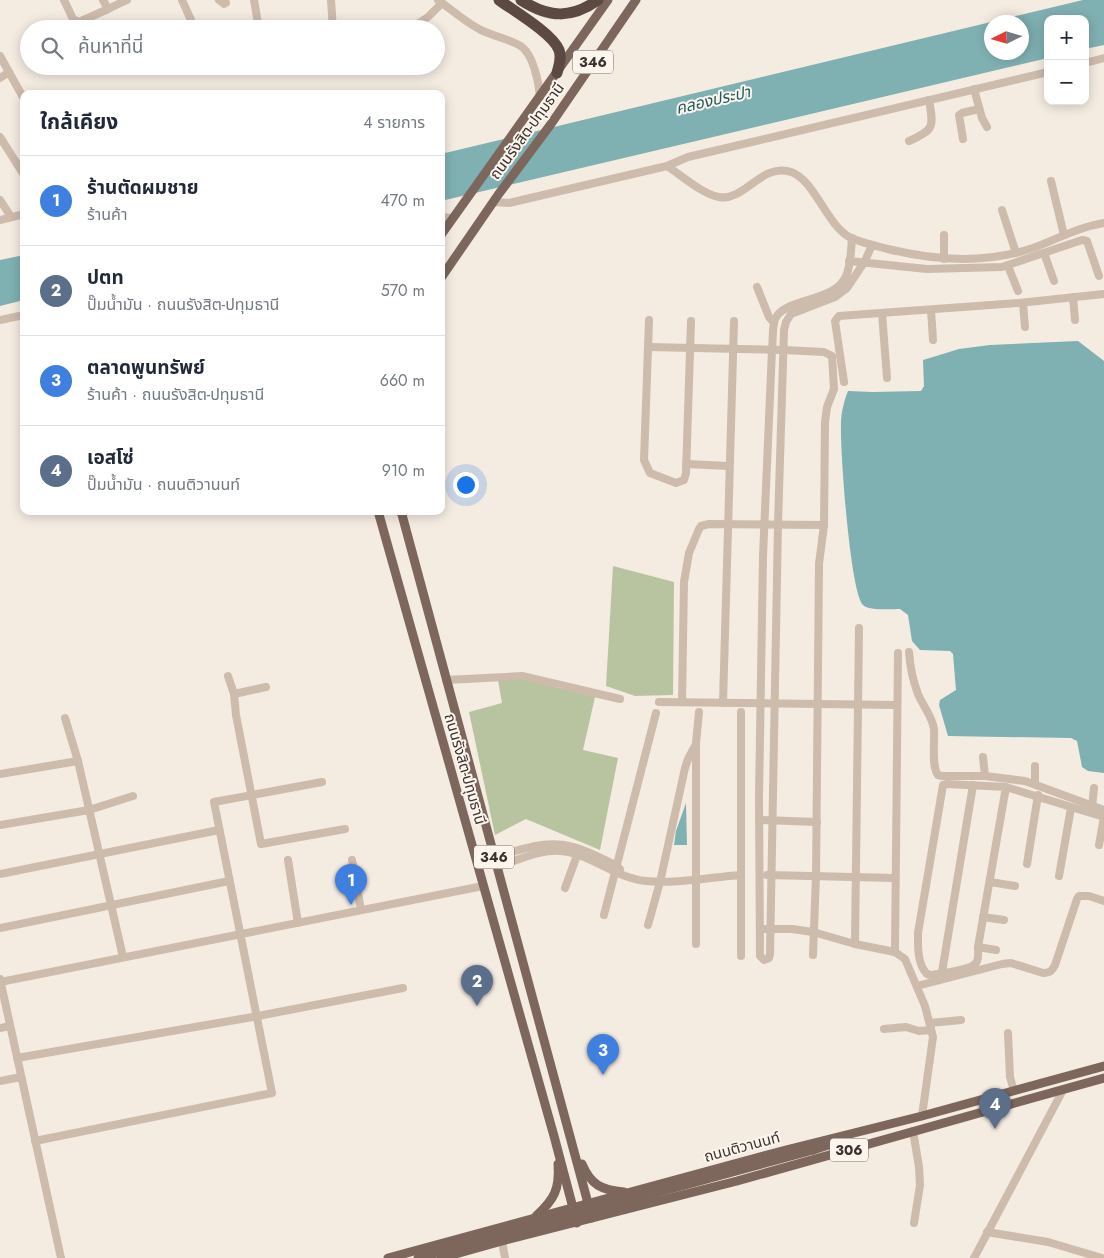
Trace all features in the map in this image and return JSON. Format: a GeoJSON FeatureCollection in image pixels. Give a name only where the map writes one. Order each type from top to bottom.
{"type":"FeatureCollection","features":[{"type":"Feature","properties":{"kind":"highway"},"geometry":{"type":"LineString","coordinates":[[499,0],[552,38],[561,60],[557,73]]}},
{"type":"Feature","properties":{"kind":"highway"},"geometry":{"type":"LineString","coordinates":[[521,0],[555,15],[583,10],[598,0]]}},
{"type":"Feature","properties":{"kind":"main road","name":"ถนนรังสิต-ปทุมธานี"},"geometry":{"type":"LineString","coordinates":[[445,228],[533,108],[608,0]]}},
{"type":"Feature","properties":{"kind":"main road","name":"ถนนรังสิต-ปทุมธานี"},"geometry":{"type":"LineString","coordinates":[[445,272],[551,124],[636,0]]}},
{"type":"Feature","properties":{"kind":"main road","name":"ถนนรังสิต-ปทุมธานี"},"geometry":{"type":"LineString","coordinates":[[379,515],[577,1223]]}},
{"type":"Feature","properties":{"kind":"main road","name":"ถนนรังสิต-ปทุมธานี"},"geometry":{"type":"LineString","coordinates":[[402,515],[592,1218]]}},
{"type":"Feature","properties":{"kind":"main road"},"geometry":{"type":"LineString","coordinates":[[463,812],[480,807]]}},
{"type":"Feature","properties":{"kind":"main road","name":"ถนนติวานนท์"},"geometry":{"type":"LineString","coordinates":[[388,1258],[1104,1066]]}},
{"type":"Feature","properties":{"kind":"main road","name":"ถนนติวานนท์"},"geometry":{"type":"LineString","coordinates":[[441,1258],[577,1223],[1104,1078]]}},
{"type":"Feature","properties":{"kind":"main road","name":"306"},"geometry":{"type":"LineString","coordinates":[[418,1258],[813,1150],[922,1116]]}},
{"type":"Feature","properties":{"kind":"main road","name":"306"},"geometry":{"type":"LineString","coordinates":[[569,1134],[585,1172],[593,1183],[607,1190],[629,1192]]}},
{"type":"Feature","properties":{"kind":"main road"},"geometry":{"type":"LineString","coordinates":[[534,1218],[552,1199],[557,1189],[558,1168],[554,1136]]}},
{"type":"Feature","properties":{"kind":"main road"},"geometry":{"type":"LineString","coordinates":[[663,1183],[659,1189],[660,1194],[667,1198]]}},
{"type":"Feature","properties":{"kind":"main road"},"geometry":{"type":"LineString","coordinates":[[490,1230],[497,1231],[502,1241]]}},
{"type":"Feature","properties":{"kind":"street"},"geometry":{"type":"LineString","coordinates":[[64,0],[73,18],[76,20]]}},
{"type":"Feature","properties":{"kind":"street"},"geometry":{"type":"LineString","coordinates":[[103,0],[108,9]]}},
{"type":"Feature","properties":{"kind":"street"},"geometry":{"type":"LineString","coordinates":[[83,20],[127,0]]}},
{"type":"Feature","properties":{"kind":"street"},"geometry":{"type":"LineString","coordinates":[[182,0],[191,20]]}},
{"type":"Feature","properties":{"kind":"street"},"geometry":{"type":"LineString","coordinates":[[219,0],[224,4],[226,3],[225,0]]}},
{"type":"Feature","properties":{"kind":"street"},"geometry":{"type":"LineString","coordinates":[[254,0],[257,20]]}},
{"type":"Feature","properties":{"kind":"street"},"geometry":{"type":"LineString","coordinates":[[331,0],[332,20]]}},
{"type":"Feature","properties":{"kind":"street"},"geometry":{"type":"LineString","coordinates":[[424,20],[440,1],[469,24],[488,34],[521,46],[528,53],[533,64],[540,97]]}},
{"type":"Feature","properties":{"kind":"street"},"geometry":{"type":"LineString","coordinates":[[0,56],[20,92]]}},
{"type":"Feature","properties":{"kind":"street"},"geometry":{"type":"LineString","coordinates":[[1089,62],[1104,58]]}},
{"type":"Feature","properties":{"kind":"street"},"geometry":{"type":"LineString","coordinates":[[0,78],[9,72]]}},
{"type":"Feature","properties":{"kind":"street"},"geometry":{"type":"LineString","coordinates":[[496,199],[509,203],[667,166],[688,157],[1044,73]]}},
{"type":"Feature","properties":{"kind":"street"},"geometry":{"type":"LineString","coordinates":[[974,89],[979,109],[987,126]]}},
{"type":"Feature","properties":{"kind":"street"},"geometry":{"type":"LineString","coordinates":[[909,141],[927,132],[931,127],[929,100]]}},
{"type":"Feature","properties":{"kind":"street"},"geometry":{"type":"LineString","coordinates":[[963,139],[959,116],[962,113],[979,109]]}},
{"type":"Feature","properties":{"kind":"street"},"geometry":{"type":"LineString","coordinates":[[0,137],[20,170]]}},
{"type":"Feature","properties":{"kind":"street"},"geometry":{"type":"LineString","coordinates":[[667,166],[708,193],[717,197],[728,198],[765,175],[773,172],[790,172],[803,180],[840,230],[852,238],[872,245],[912,255],[975,260],[1004,257],[1085,227],[1104,223]]}},
{"type":"Feature","properties":{"kind":"street"},"geometry":{"type":"LineString","coordinates":[[1051,181],[1064,235]]}},
{"type":"Feature","properties":{"kind":"street"},"geometry":{"type":"LineString","coordinates":[[0,200],[11,217]]}},
{"type":"Feature","properties":{"kind":"street"},"geometry":{"type":"LineString","coordinates":[[1002,210],[1016,253]]}},
{"type":"Feature","properties":{"kind":"street"},"geometry":{"type":"LineString","coordinates":[[0,220],[20,215]]}},
{"type":"Feature","properties":{"kind":"street"},"geometry":{"type":"LineString","coordinates":[[445,217],[452,218]]}},
{"type":"Feature","properties":{"kind":"street"},"geometry":{"type":"LineString","coordinates":[[944,235],[944,259]]}},
{"type":"Feature","properties":{"kind":"street"},"geometry":{"type":"LineString","coordinates":[[852,238],[846,277],[841,284],[830,293],[790,307],[780,313],[774,323],[765,524],[759,763],[760,956],[764,960],[769,958],[770,954],[778,524],[784,330],[791,314],[835,296],[848,288],[865,261],[872,245]]}},
{"type":"Feature","properties":{"kind":"street"},"geometry":{"type":"LineString","coordinates":[[849,261],[865,261],[927,269],[1008,266],[1085,240],[1099,276]]}},
{"type":"Feature","properties":{"kind":"street"},"geometry":{"type":"LineString","coordinates":[[1044,253],[1054,281]]}},
{"type":"Feature","properties":{"kind":"street"},"geometry":{"type":"LineString","coordinates":[[1008,266],[1018,291]]}},
{"type":"Feature","properties":{"kind":"street"},"geometry":{"type":"LineString","coordinates":[[756,287],[769,317],[774,323]]}},
{"type":"Feature","properties":{"kind":"street"},"geometry":{"type":"LineString","coordinates":[[844,382],[835,321],[839,316],[1022,303],[1104,294]]}},
{"type":"Feature","properties":{"kind":"street"},"geometry":{"type":"LineString","coordinates":[[1073,298],[1075,320]]}},
{"type":"Feature","properties":{"kind":"street"},"geometry":{"type":"LineString","coordinates":[[1022,303],[1026,327]]}},
{"type":"Feature","properties":{"kind":"street"},"geometry":{"type":"LineString","coordinates":[[931,310],[933,340]]}},
{"type":"Feature","properties":{"kind":"street"},"geometry":{"type":"LineString","coordinates":[[882,313],[887,378]]}},
{"type":"Feature","properties":{"kind":"street"},"geometry":{"type":"LineString","coordinates":[[0,320],[20,316]]}},
{"type":"Feature","properties":{"kind":"street"},"geometry":{"type":"LineString","coordinates":[[649,320],[644,449],[646,468],[657,477],[676,484],[684,480],[686,464],[691,321]]}},
{"type":"Feature","properties":{"kind":"street"},"geometry":{"type":"LineString","coordinates":[[723,703],[734,321]]}},
{"type":"Feature","properties":{"kind":"street"},"geometry":{"type":"LineString","coordinates":[[648,347],[784,350],[824,352],[832,356],[834,389],[824,422],[824,525],[819,564],[816,876],[813,954]]}},
{"type":"Feature","properties":{"kind":"street"},"geometry":{"type":"LineString","coordinates":[[686,464],[729,466]]}},
{"type":"Feature","properties":{"kind":"street"},"geometry":{"type":"LineString","coordinates":[[682,702],[684,582],[689,553],[701,526],[728,523],[824,525]]}},
{"type":"Feature","properties":{"kind":"street"},"geometry":{"type":"LineString","coordinates":[[855,944],[859,628]]}},
{"type":"Feature","properties":{"kind":"street"},"geometry":{"type":"LineString","coordinates":[[762,641],[776,642]]}},
{"type":"Feature","properties":{"kind":"street"},"geometry":{"type":"LineString","coordinates":[[909,652],[910,665],[918,694],[930,716],[934,729],[936,772],[942,776],[985,776],[1035,784],[1104,810]]}},
{"type":"Feature","properties":{"kind":"street"},"geometry":{"type":"LineString","coordinates":[[895,952],[898,653]]}},
{"type":"Feature","properties":{"kind":"street"},"geometry":{"type":"LineString","coordinates":[[228,676],[234,694],[236,715],[261,844],[345,829]]}},
{"type":"Feature","properties":{"kind":"street"},"geometry":{"type":"LineString","coordinates":[[446,680],[522,676],[620,699]]}},
{"type":"Feature","properties":{"kind":"street"},"geometry":{"type":"LineString","coordinates":[[234,694],[266,687]]}},
{"type":"Feature","properties":{"kind":"street"},"geometry":{"type":"LineString","coordinates":[[659,702],[897,705]]}},
{"type":"Feature","properties":{"kind":"street"},"geometry":{"type":"LineString","coordinates":[[696,944],[696,744],[699,712]]}},
{"type":"Feature","properties":{"kind":"street"},"geometry":{"type":"LineString","coordinates":[[741,712],[741,956]]}},
{"type":"Feature","properties":{"kind":"street"},"geometry":{"type":"LineString","coordinates":[[604,915],[656,713]]}},
{"type":"Feature","properties":{"kind":"street"},"geometry":{"type":"LineString","coordinates":[[65,718],[78,761],[123,957]]}},
{"type":"Feature","properties":{"kind":"street"},"geometry":{"type":"LineString","coordinates":[[648,925],[660,882],[685,768],[696,744]]}},
{"type":"Feature","properties":{"kind":"street"},"geometry":{"type":"LineString","coordinates":[[983,757],[985,776]]}},
{"type":"Feature","properties":{"kind":"street"},"geometry":{"type":"LineString","coordinates":[[0,774],[78,761]]}},
{"type":"Feature","properties":{"kind":"street"},"geometry":{"type":"LineString","coordinates":[[759,763],[773,763]]}},
{"type":"Feature","properties":{"kind":"street"},"geometry":{"type":"LineString","coordinates":[[1035,766],[1035,784]]}},
{"type":"Feature","properties":{"kind":"street"},"geometry":{"type":"LineString","coordinates":[[35,1141],[272,1092],[242,934],[214,802],[322,782]]}},
{"type":"Feature","properties":{"kind":"street"},"geometry":{"type":"LineString","coordinates":[[1006,787],[978,947],[978,960],[975,964],[965,968],[931,975],[924,971],[918,945],[918,933],[943,785],[1006,787],[1104,817],[1099,845]]}},
{"type":"Feature","properties":{"kind":"street"},"geometry":{"type":"LineString","coordinates":[[942,972],[973,785]]}},
{"type":"Feature","properties":{"kind":"street"},"geometry":{"type":"LineString","coordinates":[[1092,807],[1094,788]]}},
{"type":"Feature","properties":{"kind":"street"},"geometry":{"type":"LineString","coordinates":[[0,825],[89,810],[133,796]]}},
{"type":"Feature","properties":{"kind":"street"},"geometry":{"type":"LineString","coordinates":[[1027,864],[1038,796]]}},
{"type":"Feature","properties":{"kind":"street"},"geometry":{"type":"LineString","coordinates":[[1059,876],[1071,808]]}},
{"type":"Feature","properties":{"kind":"street"},"geometry":{"type":"LineString","coordinates":[[759,820],[816,822]]}},
{"type":"Feature","properties":{"kind":"street"},"geometry":{"type":"LineString","coordinates":[[0,874],[220,830]]}},
{"type":"Feature","properties":{"kind":"street"},"geometry":{"type":"LineString","coordinates":[[495,862],[546,844],[560,844],[624,874],[644,881],[660,882],[741,875]]}},
{"type":"Feature","properties":{"kind":"street"},"geometry":{"type":"LineString","coordinates":[[565,888],[578,852]]}},
{"type":"Feature","properties":{"kind":"street"},"geometry":{"type":"LineString","coordinates":[[288,860],[298,923]]}},
{"type":"Feature","properties":{"kind":"street"},"geometry":{"type":"LineString","coordinates":[[352,860],[361,910]]}},
{"type":"Feature","properties":{"kind":"street"},"geometry":{"type":"LineString","coordinates":[[760,875],[895,878]]}},
{"type":"Feature","properties":{"kind":"street"},"geometry":{"type":"LineString","coordinates":[[0,928],[230,881]]}},
{"type":"Feature","properties":{"kind":"street"},"geometry":{"type":"LineString","coordinates":[[990,882],[1015,886]]}},
{"type":"Feature","properties":{"kind":"street"},"geometry":{"type":"LineString","coordinates":[[61,1258],[0,981],[484,886]]}},
{"type":"Feature","properties":{"kind":"street"},"geometry":{"type":"LineString","coordinates":[[917,986],[1011,963],[1048,973],[1052,971],[1055,965],[1077,899],[1080,896],[1089,896],[1104,901]]}},
{"type":"Feature","properties":{"kind":"street"},"geometry":{"type":"LineString","coordinates":[[984,917],[1004,920]]}},
{"type":"Feature","properties":{"kind":"street"},"geometry":{"type":"LineString","coordinates":[[760,930],[792,929],[813,932],[855,944],[895,952],[905,960],[917,986],[931,1027],[932,1046],[922,1116]]}},
{"type":"Feature","properties":{"kind":"street"},"geometry":{"type":"LineString","coordinates":[[978,947],[996,950]]}},
{"type":"Feature","properties":{"kind":"street"},"geometry":{"type":"LineString","coordinates":[[17,1058],[258,1016],[403,988]]}},
{"type":"Feature","properties":{"kind":"street"},"geometry":{"type":"LineString","coordinates":[[884,1029],[906,1027],[919,1030],[961,1020]]}},
{"type":"Feature","properties":{"kind":"street"},"geometry":{"type":"LineString","coordinates":[[0,1028],[10,1026]]}},
{"type":"Feature","properties":{"kind":"street"},"geometry":{"type":"LineString","coordinates":[[1008,1033],[1010,1077],[1014,1091]]}},
{"type":"Feature","properties":{"kind":"street"},"geometry":{"type":"LineString","coordinates":[[0,1081],[21,1077]]}},
{"type":"Feature","properties":{"kind":"street"},"geometry":{"type":"LineString","coordinates":[[974,1258],[1063,1090]]}},
{"type":"Feature","properties":{"kind":"street"},"geometry":{"type":"LineString","coordinates":[[913,1131],[920,1185],[914,1223]]}},
{"type":"Feature","properties":{"kind":"street"},"geometry":{"type":"LineString","coordinates":[[988,1232],[1048,1242],[1102,1258]]}},
{"type":"Feature","properties":{"kind":"street"},"geometry":{"type":"LineString","coordinates":[[502,1241],[505,1258]]}},
{"type":"Feature","properties":{"kind":"green space"},"geometry":{"type":"Polygon","coordinates":[[[613,566],[674,582],[673,695],[635,696],[606,686],[613,566]]]}},
{"type":"Feature","properties":{"kind":"green space"},"geometry":{"type":"Polygon","coordinates":[[[498,680],[530,680],[595,697],[583,750],[618,758],[600,850],[526,819],[495,835],[469,712],[502,703],[498,680]]]}},
{"type":"Feature","properties":{"kind":"water","name":"คลองประปา"},"geometry":{"type":"Polygon","coordinates":[[[1083,0],[1104,0],[1104,45],[1089,48],[1089,15],[1044,15],[1044,59],[445,200],[445,153],[984,24],[984,60],[1029,60],[1029,15],[1020,15],[1083,0]]]}},
{"type":"Feature","properties":{"kind":"water"},"geometry":{"type":"Polygon","coordinates":[[[20,256],[20,301],[0,306],[0,260],[20,256]]]}},
{"type":"Feature","properties":{"kind":"water"},"geometry":{"type":"Polygon","coordinates":[[[1078,341],[1104,361],[1104,773],[1088,771],[1082,767],[1077,741],[1071,738],[948,736],[939,705],[940,700],[956,690],[953,654],[950,651],[920,650],[912,641],[908,615],[900,609],[875,609],[863,605],[858,595],[850,549],[842,461],[841,420],[848,391],[921,391],[924,386],[923,360],[959,349],[990,345],[1078,341]]]}},
{"type":"Feature","properties":{"kind":"water"},"geometry":{"type":"Polygon","coordinates":[[[686,803],[687,845],[674,845],[676,831],[686,803]]]}},
{"type":"Feature","properties":{"kind":"place","name":"ร้านตัดผมชาย"},"geometry":{"type":"Point","coordinates":[351,905]}},
{"type":"Feature","properties":{"kind":"place","name":"ปตท"},"geometry":{"type":"Point","coordinates":[477,1006]}},
{"type":"Feature","properties":{"kind":"place","name":"ตลาดพูนทรัพย์"},"geometry":{"type":"Point","coordinates":[603,1075]}},
{"type":"Feature","properties":{"kind":"place","name":"เอสโซ่"},"geometry":{"type":"Point","coordinates":[995,1129]}}]}
